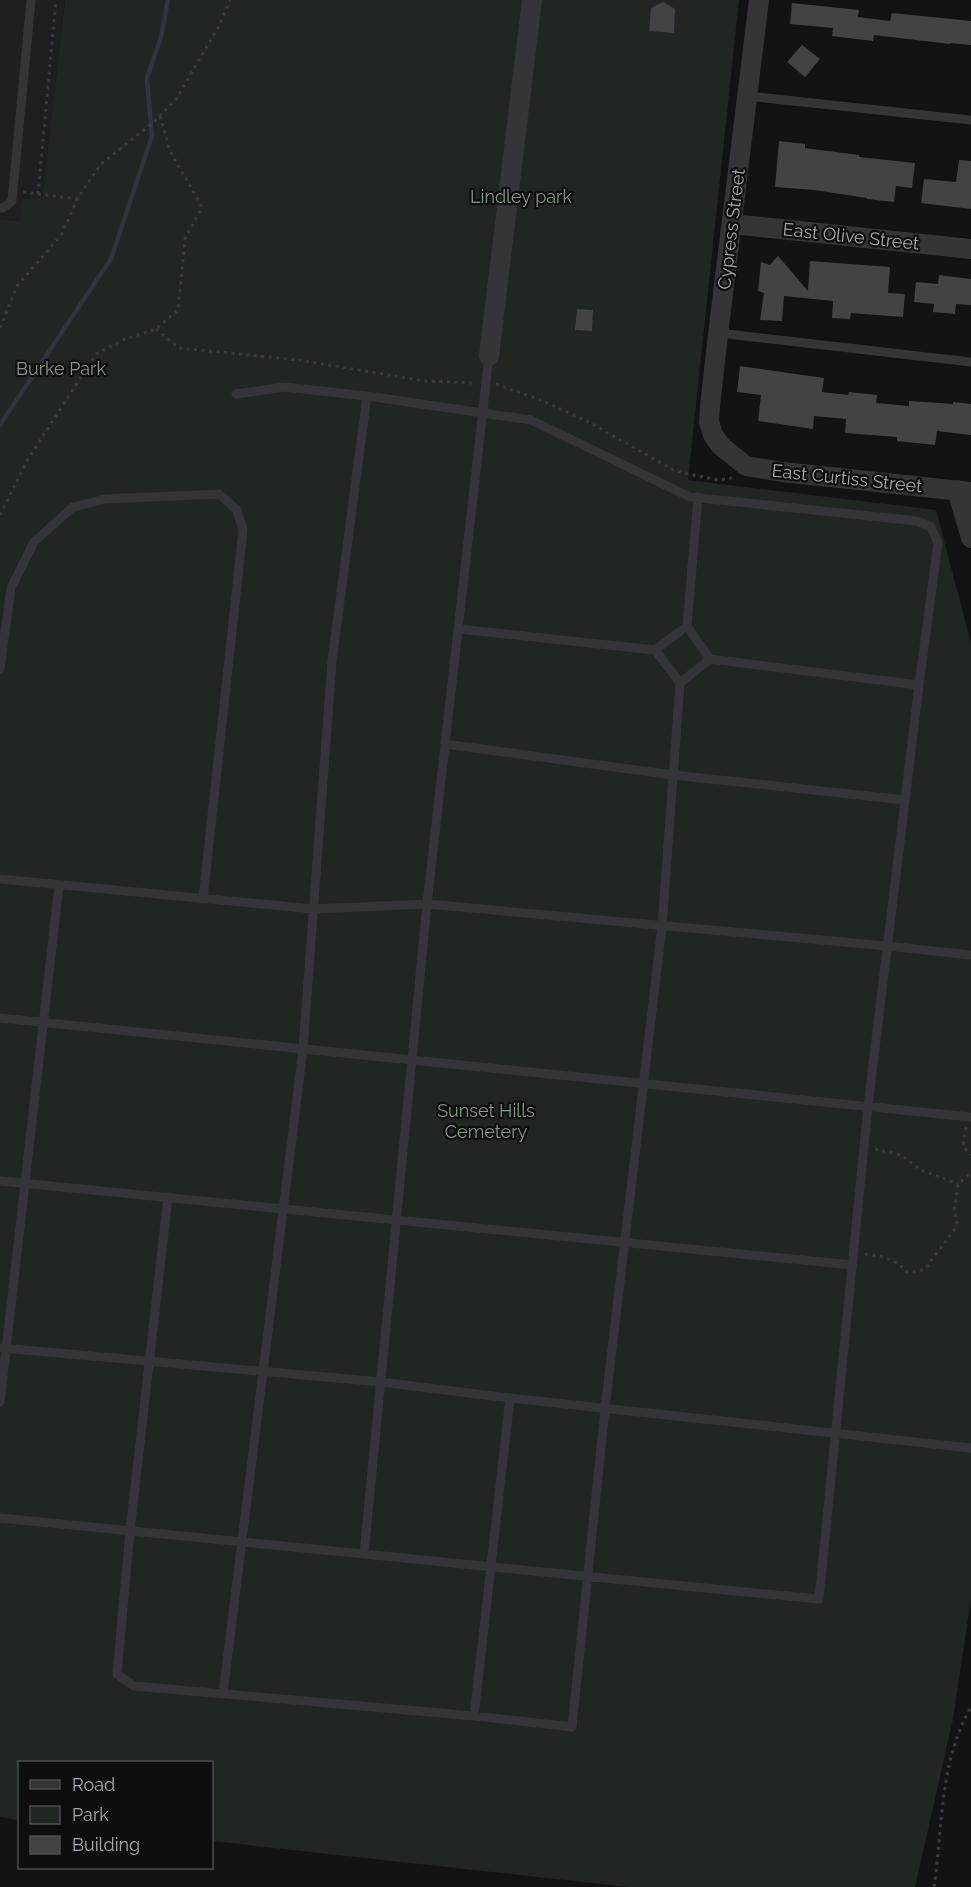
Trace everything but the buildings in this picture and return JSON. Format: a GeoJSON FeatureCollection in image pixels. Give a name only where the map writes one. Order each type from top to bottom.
{"type":"FeatureCollection","features":[{"type":"Feature","properties":{"kind":"street"},"geometry":{"type":"LineString","coordinates":[[489,356],[532,0]]}},
{"type":"Feature","properties":{"kind":"street","name":"Cypress Street"},"geometry":{"type":"LineString","coordinates":[[728,452],[713,435],[710,422],[718,333],[759,0]]}},
{"type":"Feature","properties":{"kind":"street","name":"East Olive Street"},"geometry":{"type":"LineString","coordinates":[[732,224],[971,249]]}},
{"type":"Feature","properties":{"kind":"street","name":"East Curtiss Street"},"geometry":{"type":"LineString","coordinates":[[728,452],[746,466],[964,491]]}},
{"type":"Feature","properties":{"kind":"street"},"geometry":{"type":"LineString","coordinates":[[964,491],[971,538]]}},
{"type":"Feature","properties":{"kind":"lane"},"geometry":{"type":"LineString","coordinates":[[0,208],[12,201],[31,0]]}},
{"type":"Feature","properties":{"kind":"lane"},"geometry":{"type":"LineString","coordinates":[[747,96],[971,120]]}},
{"type":"Feature","properties":{"kind":"lane"},"geometry":{"type":"LineString","coordinates":[[718,333],[971,362]]}},
{"type":"Feature","properties":{"kind":"lane"},"geometry":{"type":"LineString","coordinates":[[364,1554],[427,904],[489,356]]}},
{"type":"Feature","properties":{"kind":"lane"},"geometry":{"type":"LineString","coordinates":[[0,1518],[819,1599],[868,1106],[938,543],[931,527],[917,521],[690,497],[531,420],[367,396],[285,387],[236,394]]}},
{"type":"Feature","properties":{"kind":"lane"},"geometry":{"type":"LineString","coordinates":[[223,1694],[303,1048],[332,661],[367,396]]}},
{"type":"Feature","properties":{"kind":"lane"},"geometry":{"type":"LineString","coordinates":[[0,669],[11,588],[34,542],[73,507],[105,499],[219,494],[237,510],[243,530],[203,899]]}},
{"type":"Feature","properties":{"kind":"lane"},"geometry":{"type":"LineString","coordinates":[[698,497],[687,626],[710,659]]}},
{"type":"Feature","properties":{"kind":"lane"},"geometry":{"type":"LineString","coordinates":[[458,629],[655,650],[687,626]]}},
{"type":"Feature","properties":{"kind":"lane"},"geometry":{"type":"LineString","coordinates":[[168,1197],[130,1531],[117,1674],[134,1686],[474,1716],[572,1727],[605,1409],[662,926],[680,683],[655,650]]}},
{"type":"Feature","properties":{"kind":"lane"},"geometry":{"type":"LineString","coordinates":[[680,683],[710,659],[919,686]]}},
{"type":"Feature","properties":{"kind":"lane"},"geometry":{"type":"LineString","coordinates":[[446,744],[673,775],[905,800]]}},
{"type":"Feature","properties":{"kind":"lane"},"geometry":{"type":"LineString","coordinates":[[0,879],[314,909],[427,904],[887,945],[971,955]]}},
{"type":"Feature","properties":{"kind":"lane"},"geometry":{"type":"LineString","coordinates":[[0,1402],[3,1348],[25,1183],[59,885]]}},
{"type":"Feature","properties":{"kind":"lane"},"geometry":{"type":"LineString","coordinates":[[0,1018],[969,1117]]}},
{"type":"Feature","properties":{"kind":"lane"},"geometry":{"type":"LineString","coordinates":[[0,1181],[853,1265]]}},
{"type":"Feature","properties":{"kind":"lane"},"geometry":{"type":"LineString","coordinates":[[3,1348],[381,1382],[605,1409],[971,1448]]}},
{"type":"Feature","properties":{"kind":"lane"},"geometry":{"type":"LineString","coordinates":[[474,1716],[510,1398]]}},
{"type":"Feature","properties":{"kind":"path"},"geometry":{"type":"LineString","coordinates":[[38,194],[56,0]]}},
{"type":"Feature","properties":{"kind":"path"},"geometry":{"type":"LineString","coordinates":[[0,328],[17,286],[61,235],[78,199],[100,165],[155,121],[176,99],[219,26],[230,0]]}},
{"type":"Feature","properties":{"kind":"path"},"geometry":{"type":"LineString","coordinates":[[0,515],[28,459],[96,354],[123,340],[156,329],[178,310],[185,239],[202,207],[170,151],[160,116]]}},
{"type":"Feature","properties":{"kind":"path"},"geometry":{"type":"LineString","coordinates":[[13,192],[78,199]]}},
{"type":"Feature","properties":{"kind":"path"},"geometry":{"type":"LineString","coordinates":[[969,1117],[963,1146],[971,1155]]}},
{"type":"Feature","properties":{"kind":"path"},"geometry":{"type":"LineString","coordinates":[[864,1146],[901,1155],[921,1170],[958,1184]]}},
{"type":"Feature","properties":{"kind":"path"},"geometry":{"type":"LineString","coordinates":[[854,1253],[890,1259],[901,1264],[907,1272],[926,1269],[954,1230],[957,1222],[954,1212],[958,1184],[971,1173]]}},
{"type":"Feature","properties":{"kind":"path"},"geometry":{"type":"LineString","coordinates":[[934,1887],[941,1809],[949,1760],[962,1723],[971,1707]]}},
{"type":"Feature","properties":{"kind":"shaded area"},"geometry":{"type":"Polygon","coordinates":[[[0,0],[65,0],[42,199],[20,221],[0,219],[0,0]]]}},
{"type":"Feature","properties":{"kind":"green space","name":"Sunset Hills Cemetery"},"geometry":{"type":"Polygon","coordinates":[[[65,0],[739,0],[688,480],[936,510],[971,643],[971,1599],[953,1719],[915,1887],[628,1887],[213,1841],[213,1761],[18,1761],[18,1820],[0,1817],[0,219],[20,221],[22,199],[42,198],[65,0]]]}},
{"type":"Feature","properties":{"kind":"waterway"},"geometry":{"type":"LineString","coordinates":[[0,425],[111,259],[152,136],[147,78],[161,37],[168,0]]}},
{"type":"Feature","properties":{"kind":"park label","name":"Lindley park"},"geometry":{"type":"Point","coordinates":[521,196]}},
{"type":"Feature","properties":{"kind":"park label","name":"Burke Park"},"geometry":{"type":"Point","coordinates":[61,368]}}]}
